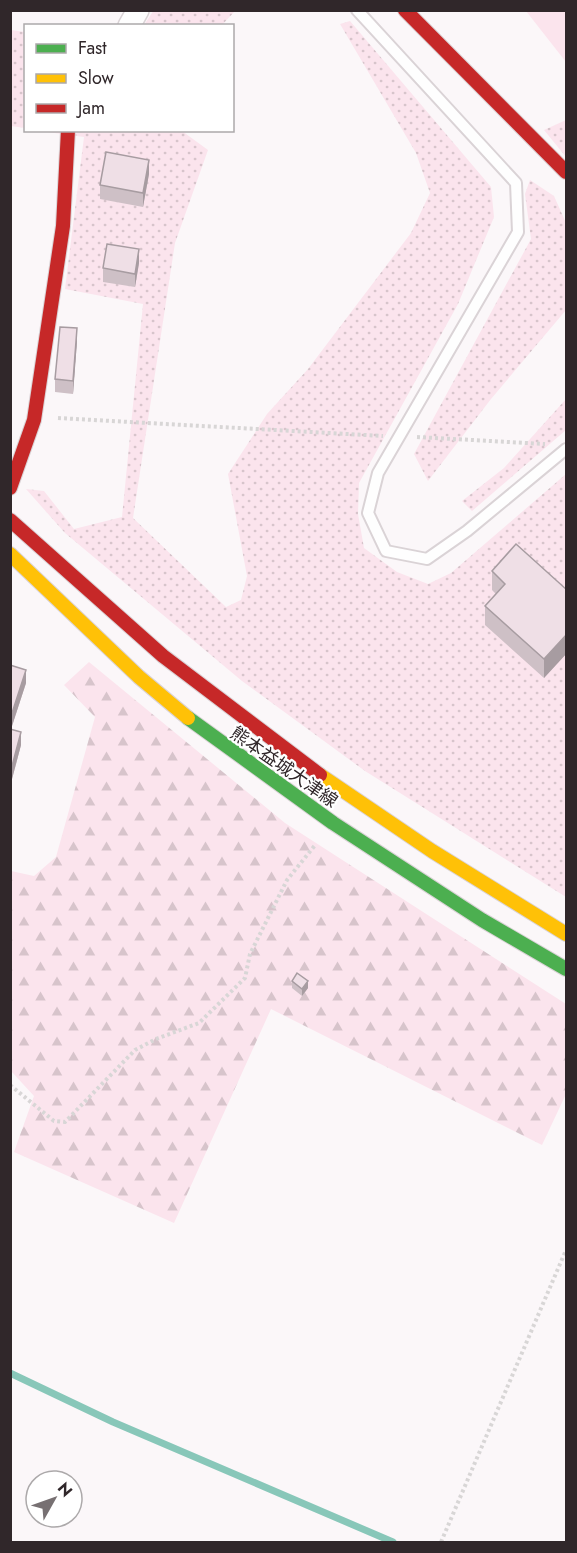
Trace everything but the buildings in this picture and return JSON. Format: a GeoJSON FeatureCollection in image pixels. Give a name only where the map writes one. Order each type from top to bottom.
{"type":"FeatureCollection","features":[{"type":"Feature","properties":{"kind":"main road"},"geometry":{"type":"LineString","coordinates":[[405,10],[567,172]]}},
{"type":"Feature","properties":{"kind":"main road"},"geometry":{"type":"LineString","coordinates":[[10,488],[34,420],[63,225],[68,132]]}},
{"type":"Feature","properties":{"kind":"main road","name":"熊本益城大津線"},"geometry":{"type":"LineString","coordinates":[[10,520],[156,650],[215,699],[368,810],[567,934]]}},
{"type":"Feature","properties":{"kind":"main road","name":"熊本益城大津線"},"geometry":{"type":"LineString","coordinates":[[10,554],[139,677],[199,727],[333,823],[482,920],[567,969]]}},
{"type":"Feature","properties":{"kind":"street"},"geometry":{"type":"LineString","coordinates":[[130,24],[138,10]]}},
{"type":"Feature","properties":{"kind":"lane"},"geometry":{"type":"LineString","coordinates":[[357,10],[516,183],[518,232],[378,473],[368,513],[386,551],[427,559],[467,531],[567,449]]}},
{"type":"Feature","properties":{"kind":"path"},"geometry":{"type":"LineString","coordinates":[[46,418],[389,436]]}},
{"type":"Feature","properties":{"kind":"path"},"geometry":{"type":"LineString","coordinates":[[413,437],[555,445]]}},
{"type":"Feature","properties":{"kind":"path"},"geometry":{"type":"LineString","coordinates":[[10,1085],[54,1121],[65,1122],[135,1050],[156,1039],[199,1023],[245,978],[250,954],[287,880],[333,823]]}},
{"type":"Feature","properties":{"kind":"path"},"geometry":{"type":"LineString","coordinates":[[441,1542],[567,1250]]}},
{"type":"Feature","properties":{"kind":"green space"},"geometry":{"type":"Polygon","coordinates":[[[154,10],[235,10],[223,24],[145,24],[154,10]]]}},
{"type":"Feature","properties":{"kind":"green space"},"geometry":{"type":"Polygon","coordinates":[[[526,11],[566,11],[566,62],[526,11]]]}},
{"type":"Feature","properties":{"kind":"green space"},"geometry":{"type":"Polygon","coordinates":[[[350,21],[491,187],[494,217],[458,304],[359,483],[358,514],[364,548],[397,572],[428,584],[451,573],[566,474],[566,897],[365,771],[242,681],[65,533],[26,489],[44,491],[74,529],[122,517],[143,304],[65,289],[84,137],[47,132],[183,132],[208,150],[175,243],[133,518],[226,607],[241,600],[247,576],[228,474],[267,414],[308,369],[411,233],[430,193],[416,153],[340,24],[350,21]]]}},
{"type":"Feature","properties":{"kind":"green space"},"geometry":{"type":"Polygon","coordinates":[[[11,30],[24,32],[24,128],[11,126],[11,30]]]}},
{"type":"Feature","properties":{"kind":"green space"},"geometry":{"type":"Polygon","coordinates":[[[566,120],[566,157],[544,130],[566,120]]]}},
{"type":"Feature","properties":{"kind":"green space"},"geometry":{"type":"Polygon","coordinates":[[[530,180],[554,196],[566,223],[566,310],[491,399],[428,481],[414,454],[531,239],[525,194],[530,180]]]}},
{"type":"Feature","properties":{"kind":"green space"},"geometry":{"type":"Polygon","coordinates":[[[566,399],[566,430],[472,511],[462,501],[504,468],[566,399]]]}},
{"type":"Feature","properties":{"kind":"green space"},"geometry":{"type":"Polygon","coordinates":[[[89,662],[285,823],[566,1004],[566,1094],[542,1145],[271,1009],[174,1223],[14,1152],[34,1096],[11,1071],[11,871],[34,876],[56,857],[95,717],[64,685],[89,662]]]}},
{"type":"Feature","properties":{"kind":"waterway"},"geometry":{"type":"LineString","coordinates":[[10,1373],[113,1422],[393,1542]]}},
{"type":"Feature","properties":{"kind":"traffic: fast"},"geometry":{"type":"LineString","coordinates":[[188,718],[333,823],[482,920],[566,969]]}},
{"type":"Feature","properties":{"kind":"traffic: slow"},"geometry":{"type":"LineString","coordinates":[[10,554],[139,677],[188,718]]}},
{"type":"Feature","properties":{"kind":"traffic: slow"},"geometry":{"type":"LineString","coordinates":[[320,775],[432,851],[566,934]]}},
{"type":"Feature","properties":{"kind":"traffic: jam"},"geometry":{"type":"LineString","coordinates":[[405,10],[566,172]]}},
{"type":"Feature","properties":{"kind":"traffic: jam"},"geometry":{"type":"LineString","coordinates":[[10,488],[34,420],[63,226],[68,132]]}},
{"type":"Feature","properties":{"kind":"traffic: jam"},"geometry":{"type":"LineString","coordinates":[[10,520],[163,656],[320,775]]}}]}
